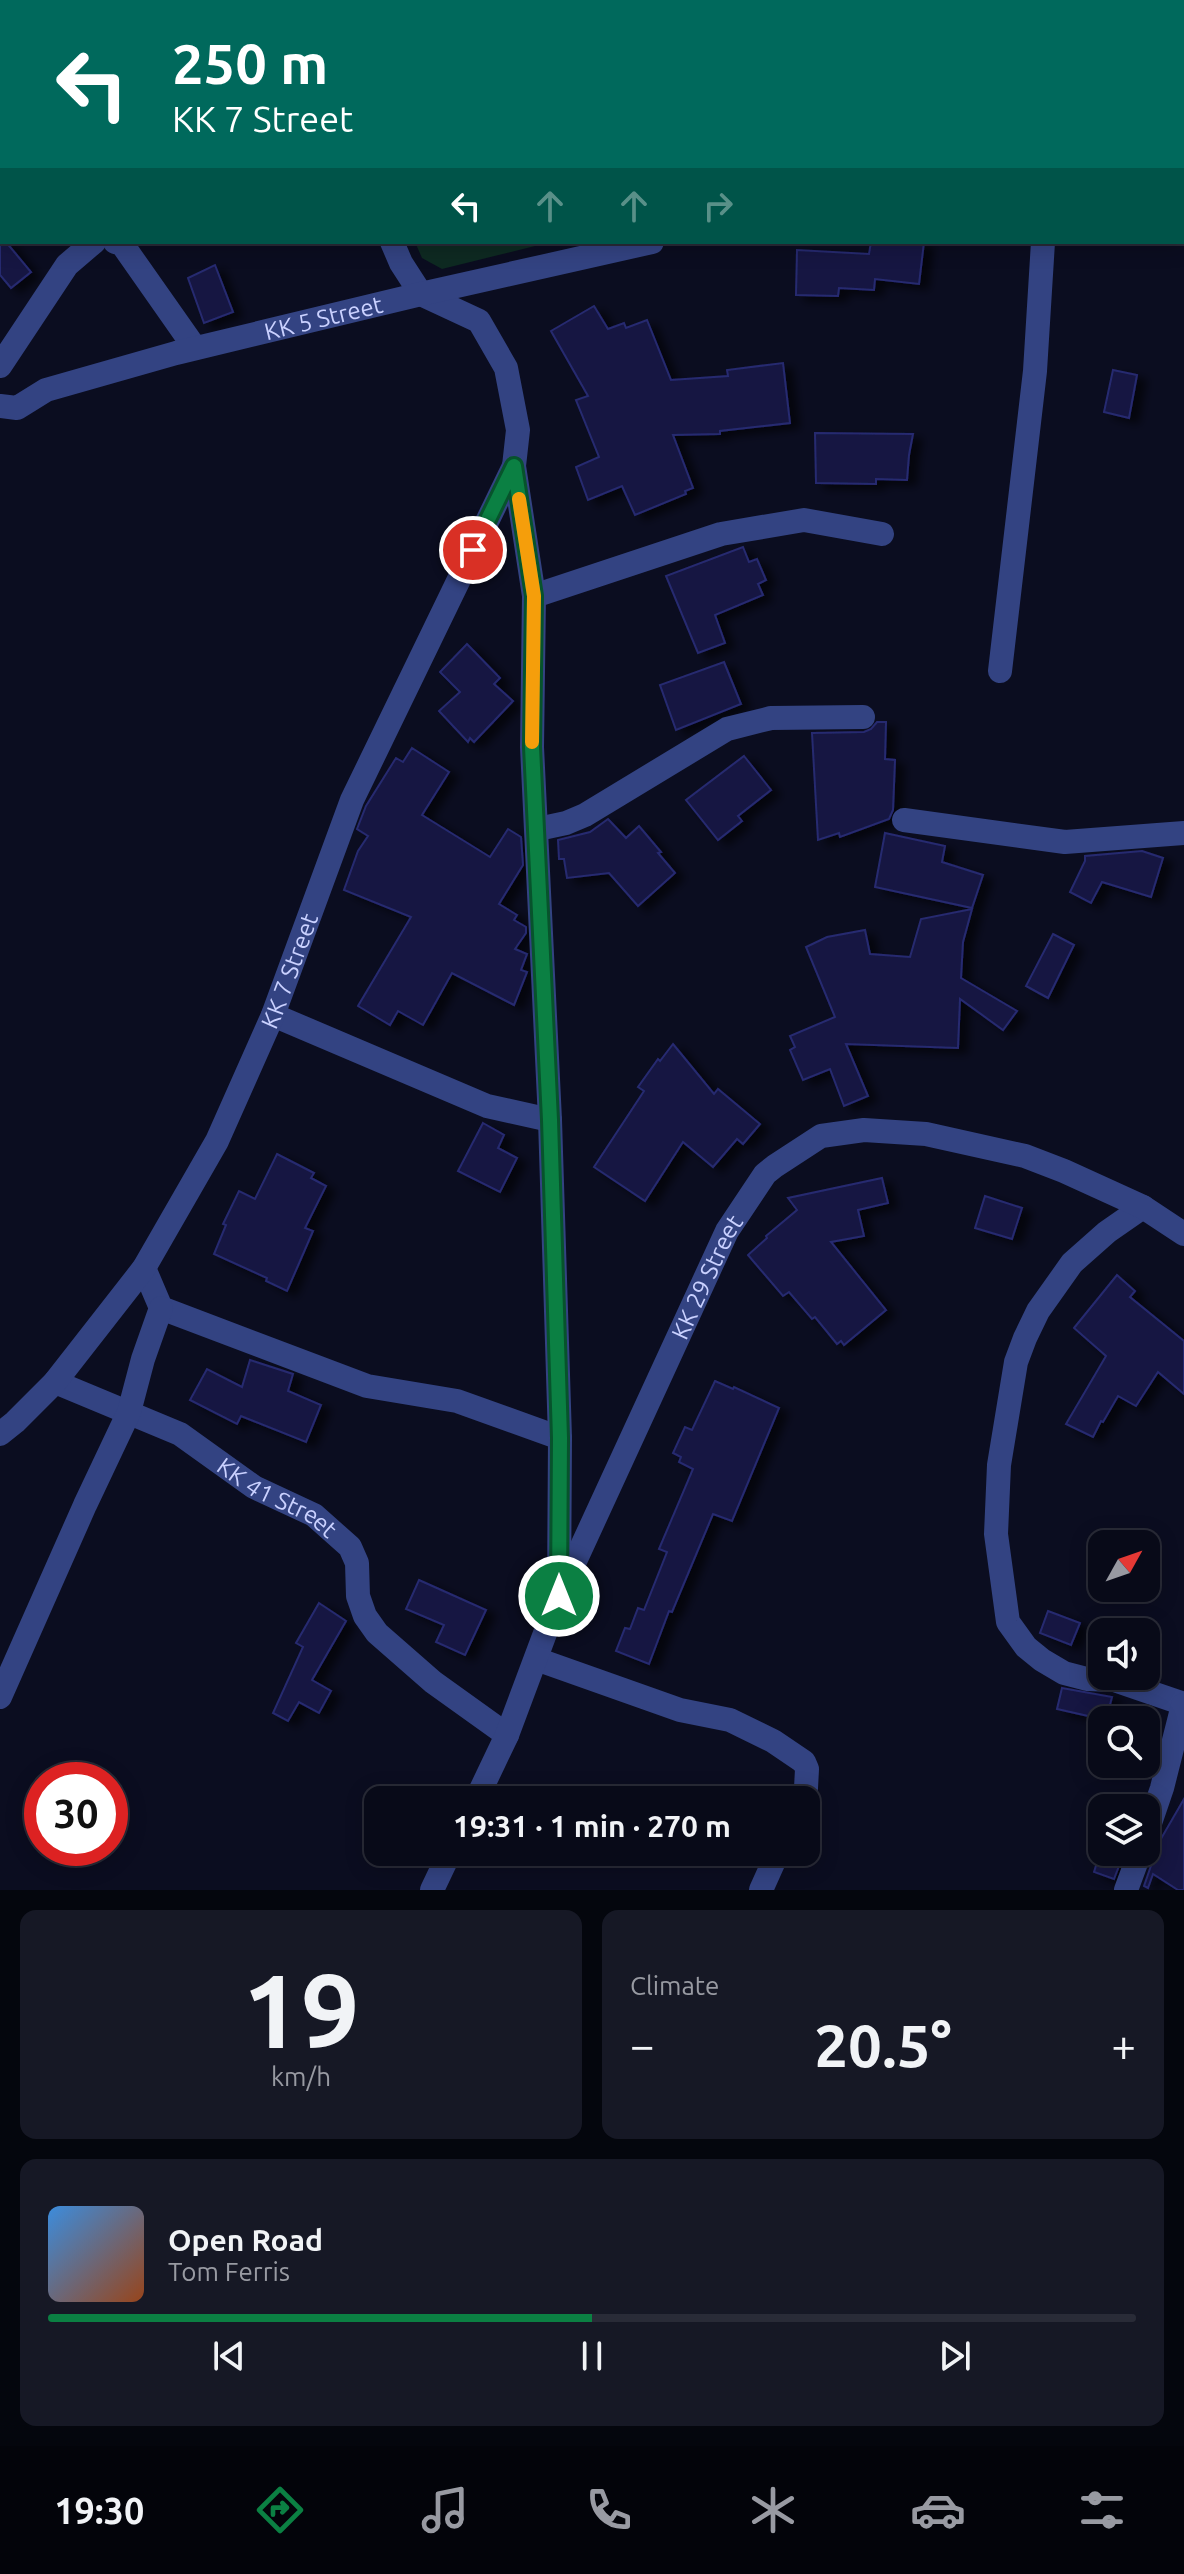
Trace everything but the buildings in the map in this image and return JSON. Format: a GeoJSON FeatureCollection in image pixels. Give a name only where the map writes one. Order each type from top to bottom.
{"type":"FeatureCollection","features":[{"type":"Feature","properties":{"kind":"street"},"geometry":{"type":"LineString","coordinates":[[0,366],[67,265],[92,244]]}},
{"type":"Feature","properties":{"kind":"street"},"geometry":{"type":"LineString","coordinates":[[122,244],[195,348]]}},
{"type":"Feature","properties":{"kind":"street"},"geometry":{"type":"LineString","coordinates":[[393,244],[421,294]]}},
{"type":"Feature","properties":{"kind":"street","name":"KK 5 Street"},"geometry":{"type":"LineString","coordinates":[[6,405],[46,390],[195,348],[643,244]]}},
{"type":"Feature","properties":{"kind":"street"},"geometry":{"type":"LineString","coordinates":[[1000,671],[1035,371],[1043,244]]}},
{"type":"Feature","properties":{"kind":"street","name":"KK 7 Street"},"geometry":{"type":"LineString","coordinates":[[421,294],[479,321],[506,368],[518,430],[514,466],[534,596],[532,747],[550,1120],[560,1438],[559,1596]]}},
{"type":"Feature","properties":{"kind":"street"},"geometry":{"type":"LineString","coordinates":[[0,429],[6,405]]}},
{"type":"Feature","properties":{"kind":"street","name":"KK 7 Street"},"geometry":{"type":"LineString","coordinates":[[0,1434],[55,1382],[144,1268],[217,1141],[273,1015],[352,800],[514,466]]}},
{"type":"Feature","properties":{"kind":"street"},"geometry":{"type":"LineString","coordinates":[[534,596],[721,534],[804,520],[882,534]]}},
{"type":"Feature","properties":{"kind":"street"},"geometry":{"type":"LineString","coordinates":[[538,829],[585,815],[727,729],[771,718],[863,717]]}},
{"type":"Feature","properties":{"kind":"street"},"geometry":{"type":"LineString","coordinates":[[904,820],[1065,842],[1184,833]]}},
{"type":"Feature","properties":{"kind":"street"},"geometry":{"type":"LineString","coordinates":[[273,1015],[487,1106],[550,1120]]}},
{"type":"Feature","properties":{"kind":"street","name":"KK 29 Street"},"geometry":{"type":"LineString","coordinates":[[483,1786],[507,1735],[559,1596],[727,1231],[765,1174],[821,1136],[864,1130],[926,1134],[1025,1156],[1179,1221]]}},
{"type":"Feature","properties":{"kind":"street"},"geometry":{"type":"LineString","coordinates":[[1143,1207],[1107,1232],[1072,1263],[1038,1311],[1025,1338],[1016,1362],[999,1465],[996,1534],[1008,1622],[1026,1647],[1064,1673],[1087,1679],[1114,1680],[1184,1705],[1160,1794]]}},
{"type":"Feature","properties":{"kind":"street"},"geometry":{"type":"LineString","coordinates":[[0,1697],[129,1412],[161,1308],[144,1268]]}},
{"type":"Feature","properties":{"kind":"street"},"geometry":{"type":"LineString","coordinates":[[161,1308],[367,1386],[457,1401],[560,1438]]}},
{"type":"Feature","properties":{"kind":"street","name":"KK 41 Street"},"geometry":{"type":"LineString","coordinates":[[55,1382],[180,1434],[254,1487],[314,1515],[350,1547],[357,1563],[358,1596],[365,1616],[377,1633],[433,1682],[507,1735]]}},
{"type":"Feature","properties":{"kind":"street"},"geometry":{"type":"LineString","coordinates":[[536,1659],[680,1710],[730,1720],[794,1753],[807,1769],[806,1786]]}},
{"type":"Feature","properties":{"kind":"street"},"geometry":{"type":"LineString","coordinates":[[432,1890],[443,1866]]}},
{"type":"Feature","properties":{"kind":"street"},"geometry":{"type":"LineString","coordinates":[[761,1890],[772,1866]]}},
{"type":"Feature","properties":{"kind":"street"},"geometry":{"type":"LineString","coordinates":[[1126,1890],[1135,1866]]}},
{"type":"Feature","properties":{"kind":"green space"},"geometry":{"type":"Polygon","coordinates":[[[416,244],[543,244],[442,269],[422,258],[416,244]]]}},
{"type":"Feature","properties":{"kind":"slow traffic"},"geometry":{"type":"LineString","coordinates":[[519,499],[534,596],[532,742]]}},
{"type":"Feature","properties":{"kind":"route"},"geometry":{"type":"LineString","coordinates":[[473,550],[514,466],[534,596],[532,747],[550,1120],[560,1438],[559,1596]]}}]}
